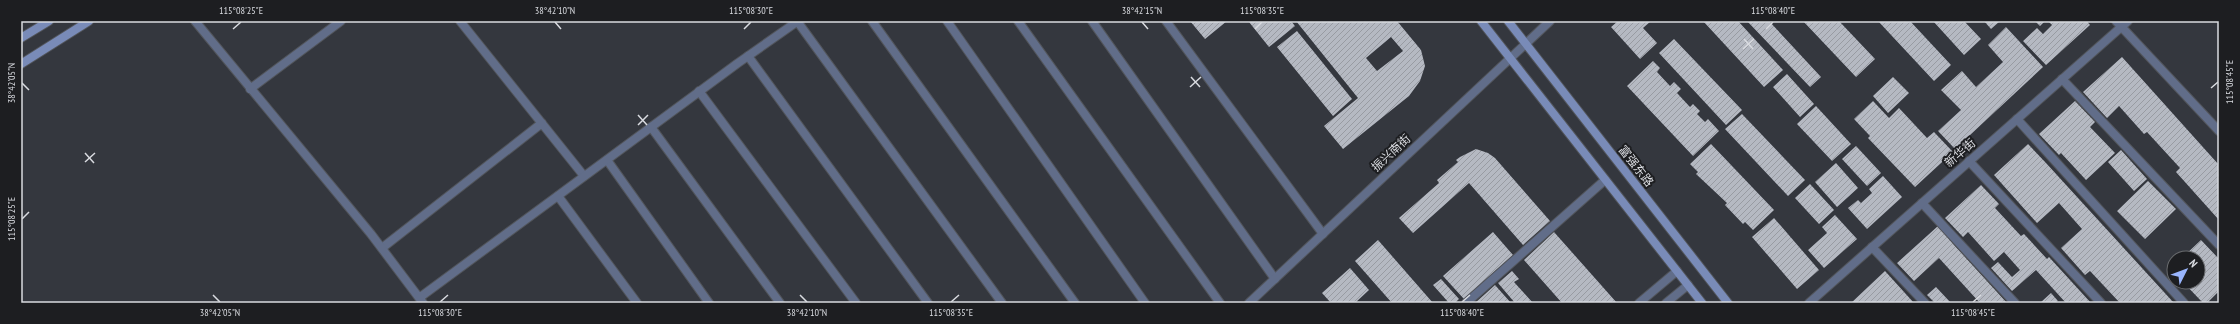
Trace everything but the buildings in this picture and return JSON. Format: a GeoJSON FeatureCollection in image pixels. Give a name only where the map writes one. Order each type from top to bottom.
{"type":"FeatureCollection","features":[{"type":"Feature","properties":{"kind":"main road"},"geometry":{"type":"LineString","coordinates":[[21,38],[49,21]]}},
{"type":"Feature","properties":{"kind":"main road"},"geometry":{"type":"LineString","coordinates":[[21,64],[89,21]]}},
{"type":"Feature","properties":{"kind":"main road"},"geometry":{"type":"LineString","coordinates":[[1481,21],[1702,303]]}},
{"type":"Feature","properties":{"kind":"main road","name":"富强东路"},"geometry":{"type":"LineString","coordinates":[[1508,21],[1728,303]]}},
{"type":"Feature","properties":{"kind":"street"},"geometry":{"type":"LineString","coordinates":[[195,21],[382,248],[421,301],[584,176],[797,21],[1002,303]]}},
{"type":"Feature","properties":{"kind":"street"},"geometry":{"type":"LineString","coordinates":[[250,89],[341,21]]}},
{"type":"Feature","properties":{"kind":"street"},"geometry":{"type":"LineString","coordinates":[[460,21],[584,176]]}},
{"type":"Feature","properties":{"kind":"street"},"geometry":{"type":"LineString","coordinates":[[872,21],[1075,303]]}},
{"type":"Feature","properties":{"kind":"street"},"geometry":{"type":"LineString","coordinates":[[947,21],[1145,303]]}},
{"type":"Feature","properties":{"kind":"street"},"geometry":{"type":"LineString","coordinates":[[1018,21],[1220,303]]}},
{"type":"Feature","properties":{"kind":"street"},"geometry":{"type":"LineString","coordinates":[[1092,21],[1275,279]]}},
{"type":"Feature","properties":{"kind":"street"},"geometry":{"type":"LineString","coordinates":[[1166,21],[1323,234]]}},
{"type":"Feature","properties":{"kind":"street","name":"振兴南街"},"geometry":{"type":"LineString","coordinates":[[1249,303],[1550,21]]}},
{"type":"Feature","properties":{"kind":"street","name":"新华街"},"geometry":{"type":"LineString","coordinates":[[1809,303],[2062,79],[2118,24],[2128,21]]}},
{"type":"Feature","properties":{"kind":"street"},"geometry":{"type":"LineString","coordinates":[[2118,24],[2219,131]]}},
{"type":"Feature","properties":{"kind":"street"},"geometry":{"type":"LineString","coordinates":[[748,56],[928,303]]}},
{"type":"Feature","properties":{"kind":"street"},"geometry":{"type":"LineString","coordinates":[[2062,79],[2219,245]]}},
{"type":"Feature","properties":{"kind":"street"},"geometry":{"type":"LineString","coordinates":[[699,91],[856,303]]}},
{"type":"Feature","properties":{"kind":"street"},"geometry":{"type":"LineString","coordinates":[[2017,119],[2184,303]]}},
{"type":"Feature","properties":{"kind":"street"},"geometry":{"type":"LineString","coordinates":[[382,248],[542,123]]}},
{"type":"Feature","properties":{"kind":"street"},"geometry":{"type":"LineString","coordinates":[[651,127],[780,303]]}},
{"type":"Feature","properties":{"kind":"street"},"geometry":{"type":"LineString","coordinates":[[606,160],[709,303]]}},
{"type":"Feature","properties":{"kind":"street"},"geometry":{"type":"LineString","coordinates":[[1969,161],[2101,303]]}},
{"type":"Feature","properties":{"kind":"street"},"geometry":{"type":"LineString","coordinates":[[1466,303],[1605,180]]}},
{"type":"Feature","properties":{"kind":"street"},"geometry":{"type":"LineString","coordinates":[[558,196],[637,303]]}},
{"type":"Feature","properties":{"kind":"street"},"geometry":{"type":"LineString","coordinates":[[1922,203],[2015,303]]}},
{"type":"Feature","properties":{"kind":"street"},"geometry":{"type":"LineString","coordinates":[[1872,247],[1925,303]]}},
{"type":"Feature","properties":{"kind":"street"},"geometry":{"type":"LineString","coordinates":[[1639,303],[1676,271]]}},
{"type":"Feature","properties":{"kind":"street"},"geometry":{"type":"LineString","coordinates":[[1666,303],[1688,285]]}}]}
